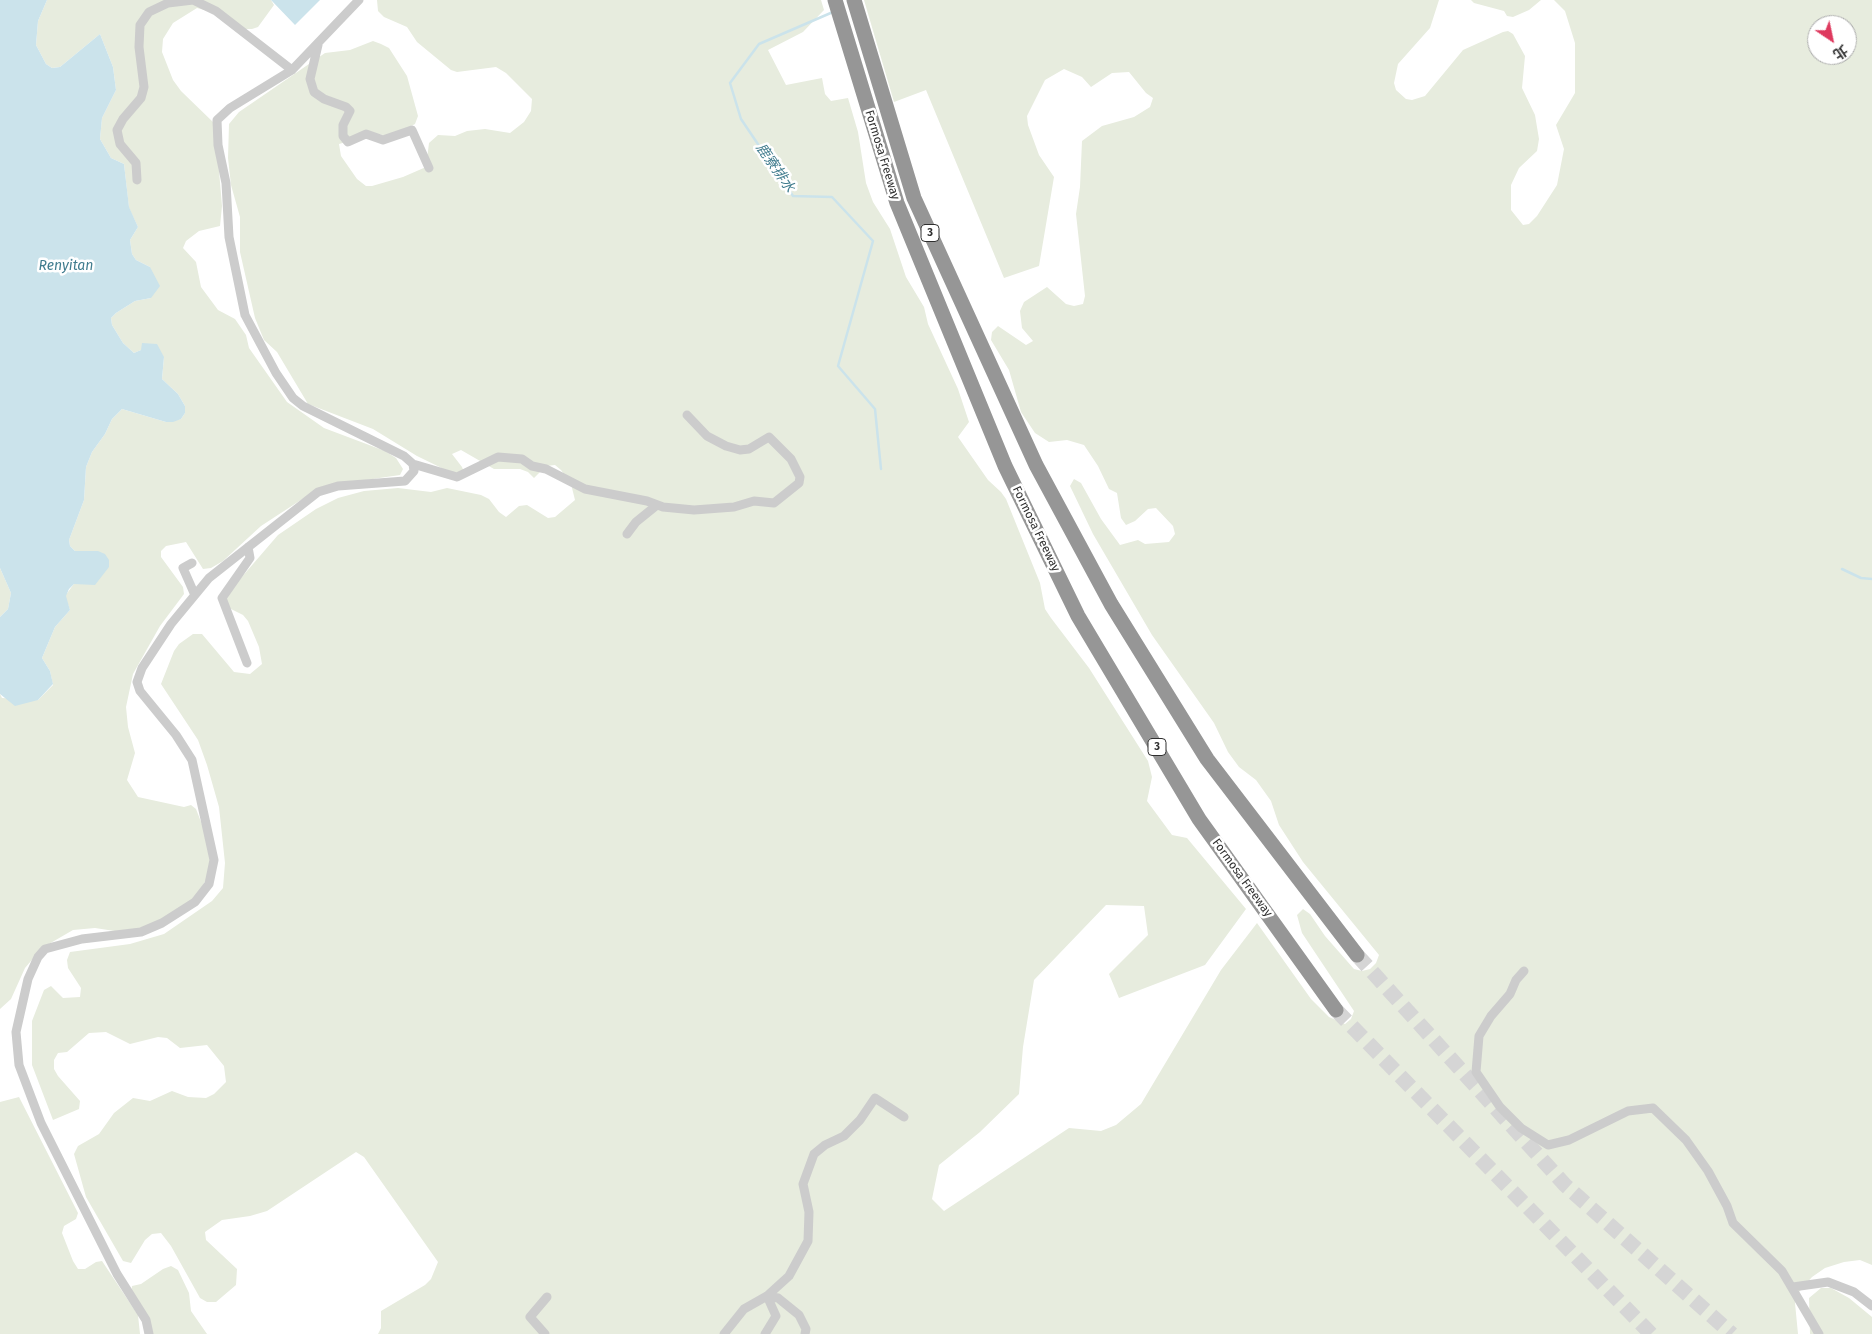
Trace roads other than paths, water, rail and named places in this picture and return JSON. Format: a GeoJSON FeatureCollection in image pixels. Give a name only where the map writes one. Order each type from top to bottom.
{"type":"FeatureCollection","features":[{"type":"Feature","properties":{"kind":"highway","name":"Formosa Freeway"},"geometry":{"type":"LineString","coordinates":[[836,0],[897,204],[1005,466],[1078,616],[1199,818],[1336,1010]]}},
{"type":"Feature","properties":{"kind":"highway","name":"Formosa Freeway"},"geometry":{"type":"LineString","coordinates":[[854,0],[914,198],[1036,465],[1111,604],[1207,759],[1357,955]]}},
{"type":"Feature","properties":{"kind":"street"},"geometry":{"type":"LineString","coordinates":[[137,180],[136,163],[120,144],[117,130],[123,119],[141,98],[144,87],[139,46],[140,25],[149,12],[168,3],[193,0],[216,11],[292,70]]}},
{"type":"Feature","properties":{"kind":"street"},"geometry":{"type":"LineString","coordinates":[[359,0],[292,70],[230,108],[217,120],[218,145],[226,183],[229,237],[245,315],[276,373],[293,398],[302,406],[404,456],[413,464],[457,477],[498,457],[522,459],[532,466],[546,469],[585,489],[658,505],[694,510],[734,507],[754,501],[774,502],[799,483],[800,477],[791,460],[776,441],[769,437],[749,449],[740,450],[726,446],[707,436],[687,415]]}},
{"type":"Feature","properties":{"kind":"street"},"geometry":{"type":"LineString","coordinates":[[318,45],[310,79],[314,92],[346,107],[350,111],[343,126],[344,136],[348,142],[366,134],[383,140],[412,130],[430,168]]}},
{"type":"Feature","properties":{"kind":"street"},"geometry":{"type":"LineString","coordinates":[[149,1334],[146,1320],[117,1274],[41,1123],[19,1065],[16,1032],[28,979],[38,957],[45,949],[82,939],[141,932],[162,923],[195,902],[208,884],[214,860],[192,760],[176,735],[140,691],[137,682],[142,668],[194,593],[209,578],[318,492],[338,486],[404,481],[412,476],[414,471],[413,464]]}},
{"type":"Feature","properties":{"kind":"street"},"geometry":{"type":"LineString","coordinates":[[627,534],[636,522],[658,505]]}},
{"type":"Feature","properties":{"kind":"street"},"geometry":{"type":"LineString","coordinates":[[247,663],[222,598],[250,558],[248,547]]}},
{"type":"Feature","properties":{"kind":"street"},"geometry":{"type":"LineString","coordinates":[[192,563],[183,568],[194,593]]}},
{"type":"Feature","properties":{"kind":"street"},"geometry":{"type":"LineString","coordinates":[[1524,971],[1516,980],[1510,994],[1491,1016],[1479,1036],[1476,1072],[1500,1107],[1521,1128],[1548,1146],[1569,1140],[1628,1111],[1653,1108],[1686,1140],[1708,1171],[1727,1206],[1733,1223],[1782,1271],[1819,1334]]}},
{"type":"Feature","properties":{"kind":"street"},"geometry":{"type":"LineString","coordinates":[[724,1334],[744,1309],[767,1296],[789,1276],[808,1242],[809,1212],[803,1184],[814,1154],[825,1145],[844,1136],[860,1120],[875,1098],[904,1118]]}},
{"type":"Feature","properties":{"kind":"street"},"geometry":{"type":"LineString","coordinates":[[1792,1287],[1828,1282],[1854,1292],[1872,1306]]}},
{"type":"Feature","properties":{"kind":"street"},"geometry":{"type":"LineString","coordinates":[[765,1334],[776,1316],[767,1296]]}},
{"type":"Feature","properties":{"kind":"street"},"geometry":{"type":"LineString","coordinates":[[767,1296],[778,1298],[799,1314],[806,1329],[805,1334]]}},
{"type":"Feature","properties":{"kind":"street"},"geometry":{"type":"LineString","coordinates":[[545,1334],[530,1317],[547,1297]]}},
{"type":"Feature","properties":{"kind":"water","name":"Renyitan"},"geometry":{"type":"Polygon","coordinates":[[[0,0],[47,0],[38,21],[36,45],[46,64],[52,68],[60,67],[100,34],[113,67],[116,90],[102,118],[100,139],[111,158],[124,164],[129,207],[138,227],[130,240],[132,254],[136,260],[150,267],[160,286],[151,298],[135,301],[116,313],[111,318],[112,325],[123,343],[134,353],[141,350],[142,343],[157,344],[164,357],[162,379],[178,394],[185,406],[185,413],[181,419],[173,422],[166,422],[122,409],[112,419],[105,434],[92,452],[86,467],[84,500],[69,540],[70,546],[75,551],[98,551],[105,554],[109,560],[109,567],[95,585],[74,584],[69,589],[66,596],[70,610],[55,627],[42,658],[50,671],[53,684],[38,700],[15,706],[0,694],[0,617],[8,609],[11,593],[0,568],[0,0]]]}},
{"type":"Feature","properties":{"kind":"water"},"geometry":{"type":"Polygon","coordinates":[[[271,0],[320,0],[295,25],[271,0]]]}},
{"type":"Feature","properties":{"kind":"waterway","name":"鹿寮排水"},"geometry":{"type":"LineString","coordinates":[[833,12],[759,44],[730,83],[741,119],[793,196],[832,197],[873,241],[838,366],[875,409],[881,469]]}},
{"type":"Feature","properties":{"kind":"waterway"},"geometry":{"type":"LineString","coordinates":[[1842,569],[1861,578],[1872,579]]}},
{"type":"Feature","properties":{"kind":"tunnel"},"geometry":{"type":"LineString","coordinates":[[1357,955],[1565,1185],[1732,1334]]}},
{"type":"Feature","properties":{"kind":"tunnel"},"geometry":{"type":"LineString","coordinates":[[1336,1010],[1651,1334]]}}]}
